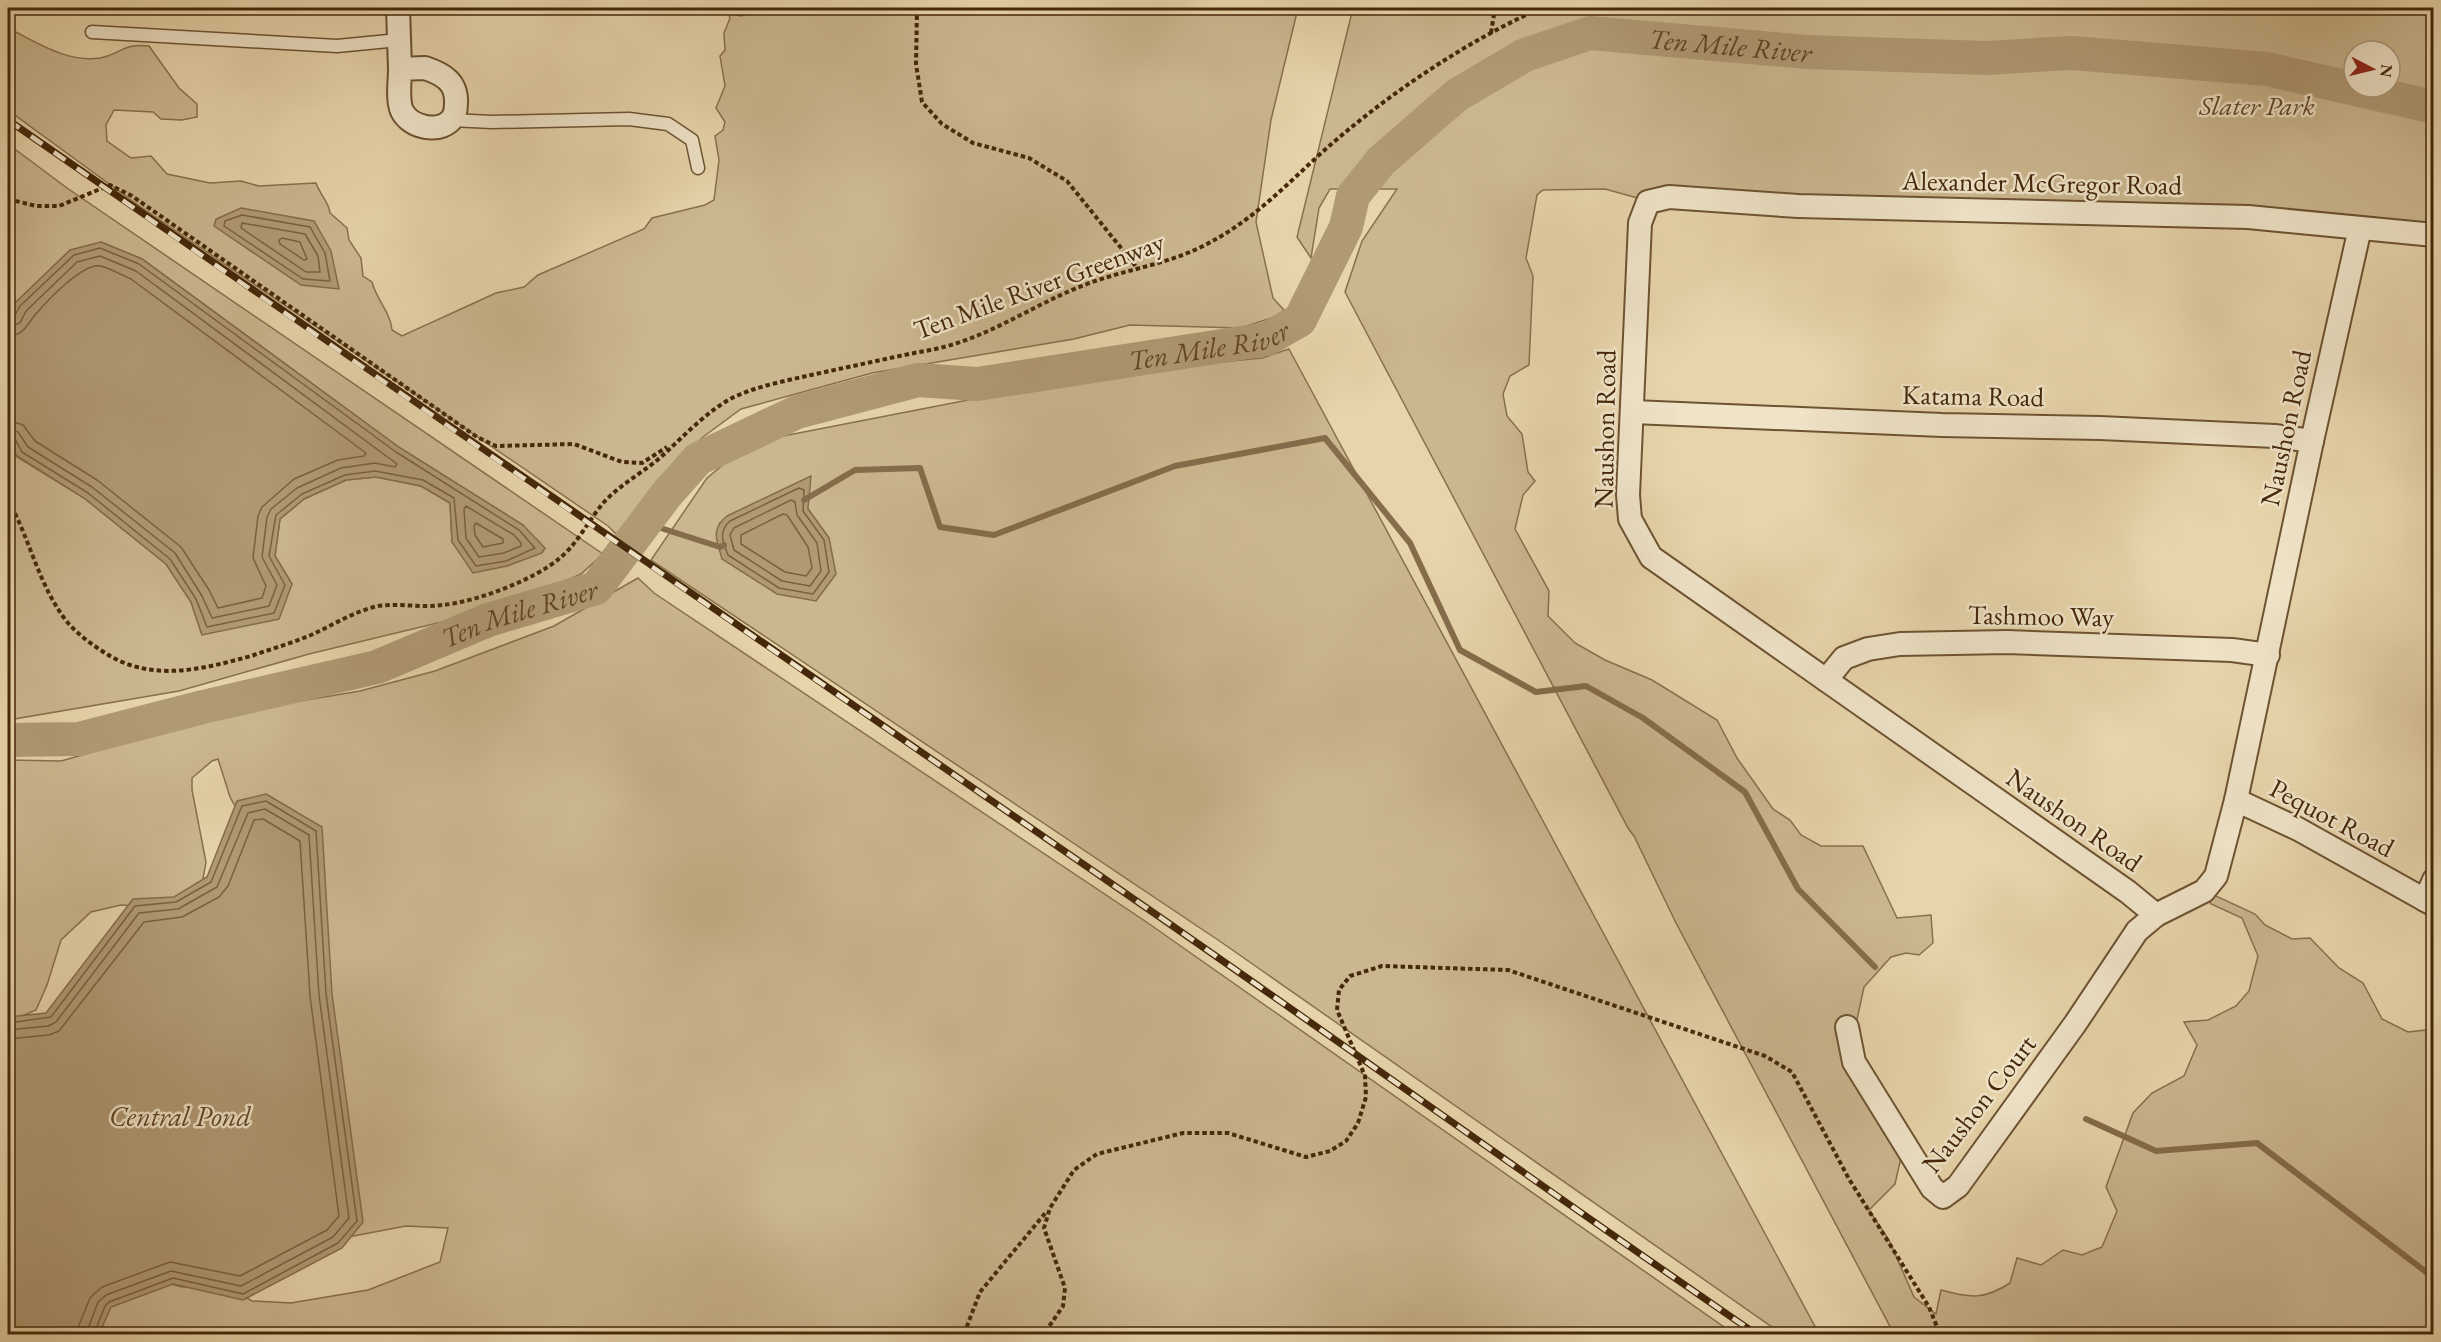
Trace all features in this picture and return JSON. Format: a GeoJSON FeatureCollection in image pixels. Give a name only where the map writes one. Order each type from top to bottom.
{"type":"FeatureCollection","features":[{"type":"Feature","properties":{"kind":"street"},"geometry":{"type":"LineString","coordinates":[[398,8],[401,110],[418,126],[442,125],[451,120],[456,110],[457,96],[453,83],[439,72],[425,68],[400,69]]}},
{"type":"Feature","properties":{"kind":"street","name":"Alexander McGregor Road"},"geometry":{"type":"LineString","coordinates":[[1648,202],[1669,197],[1798,206],[2248,218],[2433,235]]}},
{"type":"Feature","properties":{"kind":"street","name":"Naushon Road"},"geometry":{"type":"LineString","coordinates":[[1648,202],[1640,224],[1628,495],[1630,519],[1651,557],[2128,892],[2156,915],[2204,891],[2216,876],[2236,800],[2360,228]]}},
{"type":"Feature","properties":{"kind":"street","name":"Katama Road"},"geometry":{"type":"LineString","coordinates":[[1633,412],[1930,424],[2111,428],[2276,436],[2312,441]]}},
{"type":"Feature","properties":{"kind":"street","name":"Tashmoo Way"},"geometry":{"type":"LineString","coordinates":[[1827,680],[1845,658],[1868,648],[1900,644],[2007,642],[2232,650],[2268,655]]}},
{"type":"Feature","properties":{"kind":"street","name":"Pequot Road"},"geometry":{"type":"LineString","coordinates":[[2236,800],[2430,895]]}},
{"type":"Feature","properties":{"kind":"street","name":"Naushon Court"},"geometry":{"type":"LineString","coordinates":[[1846,1027],[1854,1062],[1932,1188],[1943,1197],[1958,1186],[2025,1095],[2137,931],[2156,915]]}},
{"type":"Feature","properties":{"kind":"lane"},"geometry":{"type":"LineString","coordinates":[[92,32],[337,46],[399,40]]}},
{"type":"Feature","properties":{"kind":"lane"},"geometry":{"type":"LineString","coordinates":[[451,120],[492,122],[629,119],[668,124],[692,140],[698,168]]}},
{"type":"Feature","properties":{"kind":"path"},"geometry":{"type":"LineString","coordinates":[[917,8],[916,64],[922,102],[942,124],[973,143],[1029,158],[1066,181],[1138,269]]}},
{"type":"Feature","properties":{"kind":"path"},"geometry":{"type":"LineString","coordinates":[[1491,33],[1495,8]]}},
{"type":"Feature","properties":{"kind":"path","name":"Ten Mile River Greenway"},"geometry":{"type":"LineString","coordinates":[[8,500],[20,521],[34,565],[50,597],[66,621],[84,639],[110,657],[136,668],[160,672],[190,671],[213,667],[283,646],[354,614],[379,606],[441,606],[469,600],[541,571],[561,557],[579,538],[600,507],[612,494],[635,474],[661,457],[671,445],[721,405],[754,390],[952,345],[999,327],[1050,299],[1090,282],[1173,259],[1233,231],[1290,184],[1340,136],[1434,67],[1491,33],[1541,8]]}},
{"type":"Feature","properties":{"kind":"path"},"geometry":{"type":"LineString","coordinates":[[8,199],[36,207],[59,206],[110,185],[132,196],[477,437],[496,446],[574,444],[622,462],[642,462],[671,445]]}},
{"type":"Feature","properties":{"kind":"path"},"geometry":{"type":"LineString","coordinates":[[964,1335],[980,1292],[1050,1208],[1074,1170],[1096,1154],[1183,1133],[1228,1132],[1306,1156],[1330,1151],[1346,1140],[1358,1123],[1366,1097],[1365,1076],[1337,1010],[1339,990],[1350,976],[1382,966],[1508,970],[1765,1056],[1792,1072],[1849,1179],[1929,1307],[1937,1327],[1936,1335]]}},
{"type":"Feature","properties":{"kind":"path"},"geometry":{"type":"LineString","coordinates":[[1037,1335],[1047,1328],[1063,1306],[1065,1288],[1044,1228],[1050,1208]]}},
{"type":"Feature","properties":{"kind":"green space"},"geometry":{"type":"Polygon","coordinates":[[[768,8],[1298,8],[1271,120],[1256,222],[1273,298],[1284,310],[1277,316],[1241,328],[1130,325],[1074,339],[872,373],[741,409],[703,437],[659,479],[617,535],[608,526],[138,205],[8,110],[8,28],[52,50],[88,59],[100,58],[128,47],[149,46],[179,88],[197,104],[197,117],[182,120],[161,119],[153,112],[114,110],[106,125],[107,141],[131,158],[151,156],[167,174],[210,183],[241,181],[259,186],[316,183],[330,213],[347,228],[349,240],[361,258],[363,276],[372,282],[389,318],[392,330],[402,336],[496,293],[524,287],[538,275],[644,229],[652,218],[705,205],[714,200],[719,160],[715,136],[723,130],[725,122],[716,108],[725,86],[720,56],[725,50],[724,33],[730,18],[728,13],[741,16],[768,8]]]}},
{"type":"Feature","properties":{"kind":"green space","name":"Slater Park"},"geometry":{"type":"Polygon","coordinates":[[[1353,8],[2433,8],[2433,235],[1641,199],[1605,189],[1543,190],[1537,195],[1526,258],[1533,276],[1529,365],[1510,376],[1503,394],[1507,416],[1522,434],[1528,472],[1535,481],[1523,495],[1515,529],[1549,591],[1548,616],[1575,643],[1605,660],[1652,680],[1717,720],[1737,758],[1773,809],[1790,820],[1801,835],[1821,846],[1863,846],[1897,918],[1931,915],[1933,943],[1919,955],[1906,953],[1891,957],[1864,987],[1856,1024],[1842,1041],[1902,1153],[1895,1184],[1869,1210],[1889,1240],[1914,1297],[1936,1314],[1941,1290],[1960,1295],[1977,1296],[2001,1289],[2010,1283],[2017,1258],[2041,1265],[2063,1250],[2082,1255],[2102,1247],[2117,1211],[2106,1187],[2133,1113],[2152,1093],[2184,1076],[2197,1045],[2184,1022],[2208,1020],[2236,1006],[2249,991],[2258,956],[2242,918],[2211,904],[2201,889],[2255,914],[2265,925],[2292,939],[2310,938],[2339,968],[2363,983],[2382,1019],[2408,1032],[2426,1030],[2433,1022],[2433,1334],[1894,1334],[1676,923],[1634,836],[1345,292],[1362,241],[1397,189],[1330,189],[1319,208],[1311,258],[1297,237],[1353,8]]]}},
{"type":"Feature","properties":{"kind":"green space"},"geometry":{"type":"Polygon","coordinates":[[[8,144],[67,188],[603,554],[581,574],[512,605],[309,654],[179,691],[8,720],[8,439],[17,457],[84,498],[166,564],[191,602],[202,635],[292,584],[275,556],[280,519],[304,499],[346,480],[376,477],[421,486],[450,503],[452,542],[523,525],[400,448],[142,259],[101,242],[15,303],[8,319],[8,144]]]}},
{"type":"Feature","properties":{"kind":"green space"},"geometry":{"type":"Polygon","coordinates":[[[1289,349],[1819,1334],[1782,1334],[1221,942],[651,560],[707,478],[735,455],[773,438],[1107,373],[1262,358],[1289,349]],[[808,509],[719,523],[829,538],[808,509]]]}},
{"type":"Feature","properties":{"kind":"green space"},"geometry":{"type":"Polygon","coordinates":[[[638,578],[654,593],[1145,921],[1734,1334],[81,1334],[141,1276],[182,1287],[223,1284],[252,1301],[291,1303],[368,1290],[440,1262],[448,1228],[406,1226],[343,1238],[190,1009],[247,828],[230,797],[218,759],[212,761],[192,778],[192,790],[206,862],[199,901],[171,908],[121,905],[91,912],[61,940],[47,985],[36,1010],[8,1022],[8,760],[61,761],[234,712],[360,691],[435,671],[554,626],[638,578]]]}},
{"type":"Feature","properties":{"kind":"water"},"geometry":{"type":"Polygon","coordinates":[[[241,208],[314,221],[331,251],[339,289],[301,285],[214,226],[216,219],[241,208]]]}},
{"type":"Feature","properties":{"kind":"water"},"geometry":{"type":"Polygon","coordinates":[[[101,242],[142,259],[400,448],[523,525],[545,548],[542,553],[507,566],[473,573],[452,542],[450,503],[421,486],[376,477],[346,480],[304,499],[280,519],[275,556],[292,584],[279,619],[202,635],[191,602],[166,564],[84,498],[17,456],[8,439],[8,319],[15,303],[70,250],[101,242]]]}},
{"type":"Feature","properties":{"kind":"water"},"geometry":{"type":"Polygon","coordinates":[[[811,476],[808,509],[829,538],[836,574],[816,601],[777,594],[722,559],[716,536],[718,526],[727,516],[811,476]]]}},
{"type":"Feature","properties":{"kind":"water","name":"Central Pond"},"geometry":{"type":"Polygon","coordinates":[[[266,794],[322,827],[332,994],[363,1222],[342,1248],[243,1300],[173,1284],[111,1307],[99,1334],[8,1334],[8,1017],[46,1013],[133,899],[174,897],[207,877],[237,801],[266,794]]]}},
{"type":"Feature","properties":{"kind":"waterway","name":"Ten Mile River"},"geometry":{"type":"LineString","coordinates":[[8,740],[79,739],[203,707],[377,667],[488,620],[596,588],[666,495],[698,459],[797,412],[918,380],[977,384],[1267,339],[1300,320],[1346,227],[1353,196],[1381,161],[1457,95],[1525,55],[1590,33],[1807,52],[1986,58],[2072,53],[2267,69],[2434,107]]}},
{"type":"Feature","properties":{"kind":"waterway"},"geometry":{"type":"LineString","coordinates":[[804,500],[855,470],[920,468],[940,527],[994,535],[1175,466],[1325,438],[1410,543],[1460,650],[1536,692],[1586,686],[1643,718],[1745,792],[1798,889],[1875,967]]}},
{"type":"Feature","properties":{"kind":"waterway"},"geometry":{"type":"LineString","coordinates":[[645,523],[720,547],[724,545]]}},
{"type":"Feature","properties":{"kind":"waterway"},"geometry":{"type":"LineString","coordinates":[[2086,1119],[2156,1151],[2257,1143],[2434,1278]]}},
{"type":"Feature","properties":{"kind":"railway"},"geometry":{"type":"LineString","coordinates":[[8,120],[1151,911],[1756,1334]]}}]}
